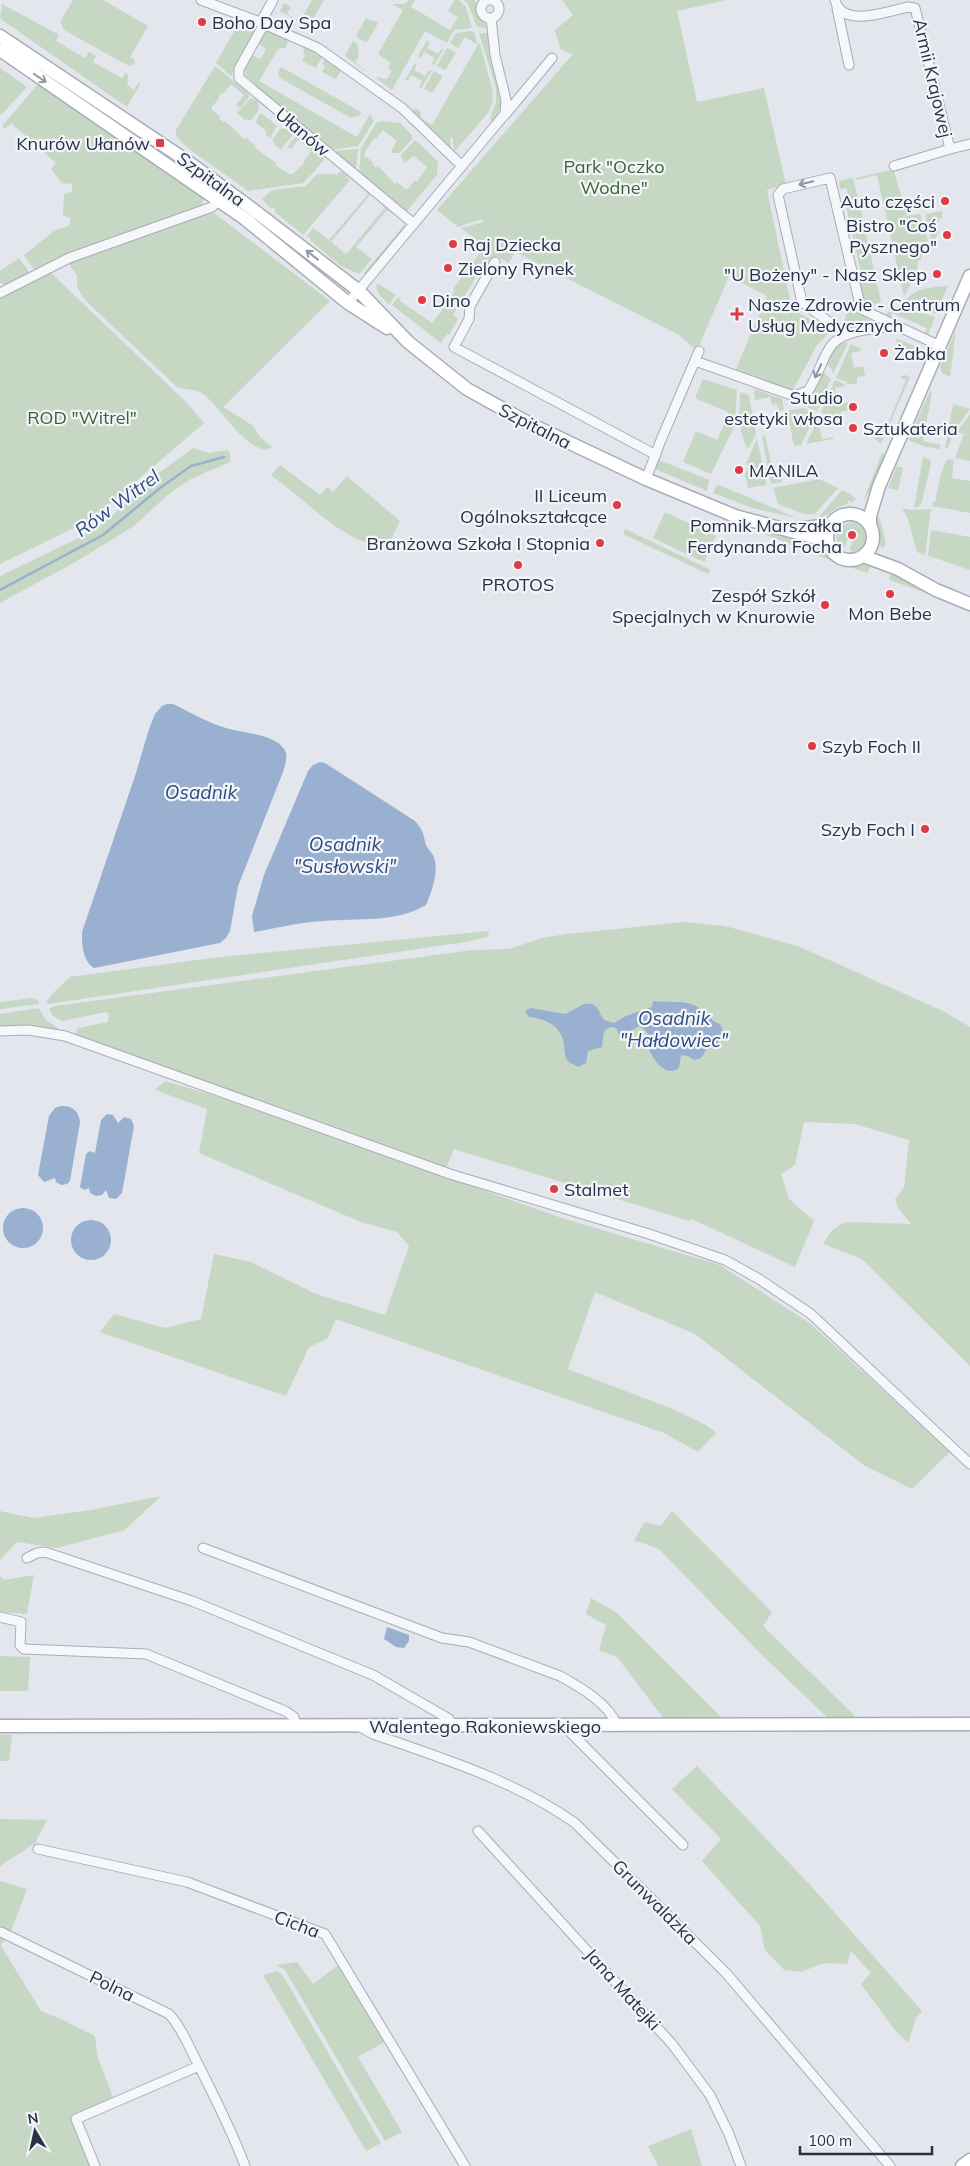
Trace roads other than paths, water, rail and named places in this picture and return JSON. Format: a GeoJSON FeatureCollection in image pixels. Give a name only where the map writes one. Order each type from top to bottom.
{"type":"FeatureCollection","features":[{"type":"Feature","properties":{"kind":"street"},"geometry":{"type":"LineString","coordinates":[[201,0],[221,4],[314,46],[330,56],[402,108],[462,166]]}},
{"type":"Feature","properties":{"kind":"street","name":"Ułanów"},"geometry":{"type":"LineString","coordinates":[[273,0],[239,69],[239,78],[414,224]]}},
{"type":"Feature","properties":{"kind":"street"},"geometry":{"type":"LineString","coordinates":[[484,1],[501,2],[499,12],[491,18],[482,12],[484,1]]}},
{"type":"Feature","properties":{"kind":"street"},"geometry":{"type":"LineString","coordinates":[[836,4],[849,65]]}},
{"type":"Feature","properties":{"kind":"street","name":"Armii Krajowej"},"geometry":{"type":"LineString","coordinates":[[836,4],[847,14],[856,16],[908,7],[915,8],[950,149]]}},
{"type":"Feature","properties":{"kind":"street"},"geometry":{"type":"LineString","coordinates":[[491,18],[495,55],[506,100],[506,110],[503,118]]}},
{"type":"Feature","properties":{"kind":"street","name":"Szpitalna"},"geometry":{"type":"LineString","coordinates":[[0,36],[359,292],[408,342],[441,370],[492,404],[646,479],[735,516],[788,530],[828,544]]}},
{"type":"Feature","properties":{"kind":"street","name":"Szpitalna"},"geometry":{"type":"LineString","coordinates":[[0,50],[224,196],[348,303],[408,342]]}},
{"type":"Feature","properties":{"kind":"street"},"geometry":{"type":"LineString","coordinates":[[348,303],[552,58]]}},
{"type":"Feature","properties":{"kind":"street","name":"Armii Krajowej"},"geometry":{"type":"LineString","coordinates":[[894,166],[970,144]]}},
{"type":"Feature","properties":{"kind":"street"},"geometry":{"type":"LineString","coordinates":[[847,335],[802,302],[778,195],[783,189],[830,178],[860,310],[940,346]]}},
{"type":"Feature","properties":{"kind":"street"},"geometry":{"type":"LineString","coordinates":[[0,293],[68,258],[212,206],[224,196]]}},
{"type":"Feature","properties":{"kind":"street"},"geometry":{"type":"LineString","coordinates":[[495,262],[470,306],[469,319],[454,347],[656,455]]}},
{"type":"Feature","properties":{"kind":"street"},"geometry":{"type":"LineString","coordinates":[[898,569],[878,549],[873,540],[870,513],[970,276]]}},
{"type":"Feature","properties":{"kind":"street"},"geometry":{"type":"LineString","coordinates":[[696,361],[794,396],[808,391],[831,345],[838,339],[847,335],[897,326]]}},
{"type":"Feature","properties":{"kind":"street"},"geometry":{"type":"LineString","coordinates":[[646,479],[700,352]]}},
{"type":"Feature","properties":{"kind":"street"},"geometry":{"type":"LineString","coordinates":[[873,540],[870,549],[863,556],[855,560],[845,559],[834,553],[828,544],[828,536],[832,525],[839,518],[860,509],[880,486]]}},
{"type":"Feature","properties":{"kind":"street"},"geometry":{"type":"LineString","coordinates":[[849,515],[861,517],[870,526]]}},
{"type":"Feature","properties":{"kind":"street","name":"Szpitalna"},"geometry":{"type":"LineString","coordinates":[[788,530],[832,525]]}},
{"type":"Feature","properties":{"kind":"street"},"geometry":{"type":"LineString","coordinates":[[863,556],[898,569],[931,588],[970,604]]}},
{"type":"Feature","properties":{"kind":"street"},"geometry":{"type":"LineString","coordinates":[[0,1031],[28,1030],[66,1036],[450,1174],[649,1234],[725,1260],[759,1279],[811,1314],[970,1464]]}},
{"type":"Feature","properties":{"kind":"street"},"geometry":{"type":"LineString","coordinates":[[204,1548],[442,1638],[469,1642],[560,1676],[573,1683],[607,1709],[617,1725]]}},
{"type":"Feature","properties":{"kind":"street"},"geometry":{"type":"LineString","coordinates":[[27,1558],[46,1552],[192,1601],[373,1675],[449,1719],[451,1725]]}},
{"type":"Feature","properties":{"kind":"street"},"geometry":{"type":"LineString","coordinates":[[0,1618],[21,1622],[20,1642],[24,1649],[146,1654],[285,1710],[294,1717],[295,1726]]}},
{"type":"Feature","properties":{"kind":"street","name":"Walentego Rakoniewskiego"},"geometry":{"type":"LineString","coordinates":[[0,1726],[970,1724]]}},
{"type":"Feature","properties":{"kind":"street","name":"Grunwaldzka"},"geometry":{"type":"LineString","coordinates":[[356,1726],[497,1782],[552,1807],[575,1824],[726,1973],[890,2166]]}},
{"type":"Feature","properties":{"kind":"street"},"geometry":{"type":"LineString","coordinates":[[564,1726],[683,1845]]}},
{"type":"Feature","properties":{"kind":"street","name":"Jana Matejki"},"geometry":{"type":"LineString","coordinates":[[478,1831],[672,2044],[710,2095],[729,2134],[741,2166]]}},
{"type":"Feature","properties":{"kind":"street","name":"Cicha"},"geometry":{"type":"LineString","coordinates":[[38,1849],[187,1882],[325,1934],[465,2166]]}},
{"type":"Feature","properties":{"kind":"street","name":"Polna"},"geometry":{"type":"LineString","coordinates":[[1,1932],[163,2010],[178,2025],[229,2125],[245,2166]]}},
{"type":"Feature","properties":{"kind":"street"},"geometry":{"type":"LineString","coordinates":[[96,2166],[76,2119],[199,2066]]}},
{"type":"Feature","properties":{"kind":"street"},"geometry":{"type":"LineString","coordinates":[[962,2166],[970,2160]]}},
{"type":"Feature","properties":{"kind":"water","name":"Osadnik"},"geometry":{"type":"Polygon","coordinates":[[[173,704],[219,726],[273,740],[284,749],[286,757],[285,766],[238,886],[230,931],[226,938],[220,943],[94,968],[85,956],[82,932],[149,729],[155,714],[162,706],[173,704]]]}},
{"type":"Feature","properties":{"kind":"water","name":"Osadnik \"Susłowski\""},"geometry":{"type":"Polygon","coordinates":[[[320,762],[325,763],[418,824],[435,861],[433,887],[426,905],[402,915],[376,919],[315,922],[254,932],[252,916],[264,875],[308,771],[313,765],[320,762]]]}},
{"type":"Feature","properties":{"kind":"water","name":"Osadnik \"Hałdowiec\""},"geometry":{"type":"Polygon","coordinates":[[[653,1001],[684,1003],[698,1007],[720,1024],[723,1031],[719,1046],[707,1049],[701,1058],[694,1060],[688,1056],[681,1055],[679,1068],[668,1071],[659,1065],[648,1049],[646,1044],[649,1038],[647,1032],[639,1026],[627,1033],[619,1034],[616,1028],[610,1027],[604,1031],[602,1047],[588,1051],[586,1063],[578,1067],[567,1059],[563,1038],[557,1028],[547,1022],[529,1017],[525,1011],[530,1008],[566,1014],[582,1005],[590,1004],[598,1009],[604,1020],[614,1023],[626,1016],[652,1007],[653,1001]]]}},
{"type":"Feature","properties":{"kind":"water"},"geometry":{"type":"Polygon","coordinates":[[[61,1106],[74,1110],[80,1122],[70,1181],[67,1184],[61,1185],[56,1182],[55,1178],[44,1182],[38,1175],[49,1116],[55,1108],[61,1106]]]}},
{"type":"Feature","properties":{"kind":"water"},"geometry":{"type":"Polygon","coordinates":[[[107,1114],[113,1115],[118,1123],[124,1117],[131,1119],[134,1126],[122,1193],[116,1199],[109,1198],[106,1190],[102,1195],[96,1196],[90,1193],[89,1188],[84,1190],[80,1187],[86,1154],[90,1151],[95,1153],[101,1120],[107,1114]]]}},
{"type":"Feature","properties":{"kind":"water"},"geometry":{"type":"Polygon","coordinates":[[[23,1208],[34,1211],[40,1217],[43,1228],[40,1239],[34,1245],[23,1248],[12,1245],[6,1239],[3,1228],[6,1217],[12,1211],[23,1208]]]}},
{"type":"Feature","properties":{"kind":"water"},"geometry":{"type":"Polygon","coordinates":[[[91,1220],[102,1223],[108,1229],[111,1240],[108,1251],[102,1257],[91,1260],[80,1257],[74,1251],[71,1240],[74,1229],[80,1223],[91,1220]]]}},
{"type":"Feature","properties":{"kind":"water"},"geometry":{"type":"Polygon","coordinates":[[[387,1627],[409,1635],[409,1641],[404,1648],[396,1647],[384,1639],[387,1627]]]}},
{"type":"Feature","properties":{"kind":"waterway","name":"Rów Witrel"},"geometry":{"type":"LineString","coordinates":[[0,590],[103,535],[160,488],[191,466],[224,457]]}},
{"type":"Feature","properties":{"kind":"place","name":"Boho Day Spa"},"geometry":{"type":"Point","coordinates":[202,22]}},
{"type":"Feature","properties":{"kind":"place","name":"Knurów Ułanów"},"geometry":{"type":"Point","coordinates":[160,143]}},
{"type":"Feature","properties":{"kind":"place","name":"Auto części"},"geometry":{"type":"Point","coordinates":[945,201]}},
{"type":"Feature","properties":{"kind":"place","name":"Bistro \"Coś Pysznego\""},"geometry":{"type":"Point","coordinates":[947,235]}},
{"type":"Feature","properties":{"kind":"place","name":"Raj Dziecka"},"geometry":{"type":"Point","coordinates":[453,244]}},
{"type":"Feature","properties":{"kind":"place","name":"Zielony Rynek"},"geometry":{"type":"Point","coordinates":[448,268]}},
{"type":"Feature","properties":{"kind":"place","name":"\"U Bożeny\" - Nasz Sklep"},"geometry":{"type":"Point","coordinates":[937,274]}},
{"type":"Feature","properties":{"kind":"place","name":"Dino"},"geometry":{"type":"Point","coordinates":[422,300]}},
{"type":"Feature","properties":{"kind":"place","name":"Nasze Zdrowie - Centrum Usług Medycznych"},"geometry":{"type":"Point","coordinates":[737,314]}},
{"type":"Feature","properties":{"kind":"place","name":"Żabka"},"geometry":{"type":"Point","coordinates":[884,353]}},
{"type":"Feature","properties":{"kind":"place","name":"Studio estetyki włosa"},"geometry":{"type":"Point","coordinates":[853,407]}},
{"type":"Feature","properties":{"kind":"place","name":"Sztukateria"},"geometry":{"type":"Point","coordinates":[853,428]}},
{"type":"Feature","properties":{"kind":"place","name":"MANILA"},"geometry":{"type":"Point","coordinates":[739,470]}},
{"type":"Feature","properties":{"kind":"place","name":"II Liceum Ogólnokształcące"},"geometry":{"type":"Point","coordinates":[617,505]}},
{"type":"Feature","properties":{"kind":"place","name":"Pomnik Marszałka Ferdynanda Focha"},"geometry":{"type":"Point","coordinates":[852,535]}},
{"type":"Feature","properties":{"kind":"place","name":"Branżowa Szkoła I Stopnia"},"geometry":{"type":"Point","coordinates":[600,543]}},
{"type":"Feature","properties":{"kind":"place","name":"PROTOS"},"geometry":{"type":"Point","coordinates":[518,565]}},
{"type":"Feature","properties":{"kind":"place","name":"Mon Bebe"},"geometry":{"type":"Point","coordinates":[890,594]}},
{"type":"Feature","properties":{"kind":"place","name":"Zespół Szkół Specjalnych w Knurowie"},"geometry":{"type":"Point","coordinates":[825,605]}},
{"type":"Feature","properties":{"kind":"place","name":"Szyb Foch II"},"geometry":{"type":"Point","coordinates":[812,746]}},
{"type":"Feature","properties":{"kind":"place","name":"Szyb Foch I"},"geometry":{"type":"Point","coordinates":[925,829]}},
{"type":"Feature","properties":{"kind":"place","name":"Stalmet"},"geometry":{"type":"Point","coordinates":[554,1189]}},
{"type":"Feature","properties":{"kind":"park label","name":"Park \"Oczko Wodne\""},"geometry":{"type":"Point","coordinates":[614,176]}},
{"type":"Feature","properties":{"kind":"park label","name":"ROD \"Witrel\""},"geometry":{"type":"Point","coordinates":[82,417]}}]}
